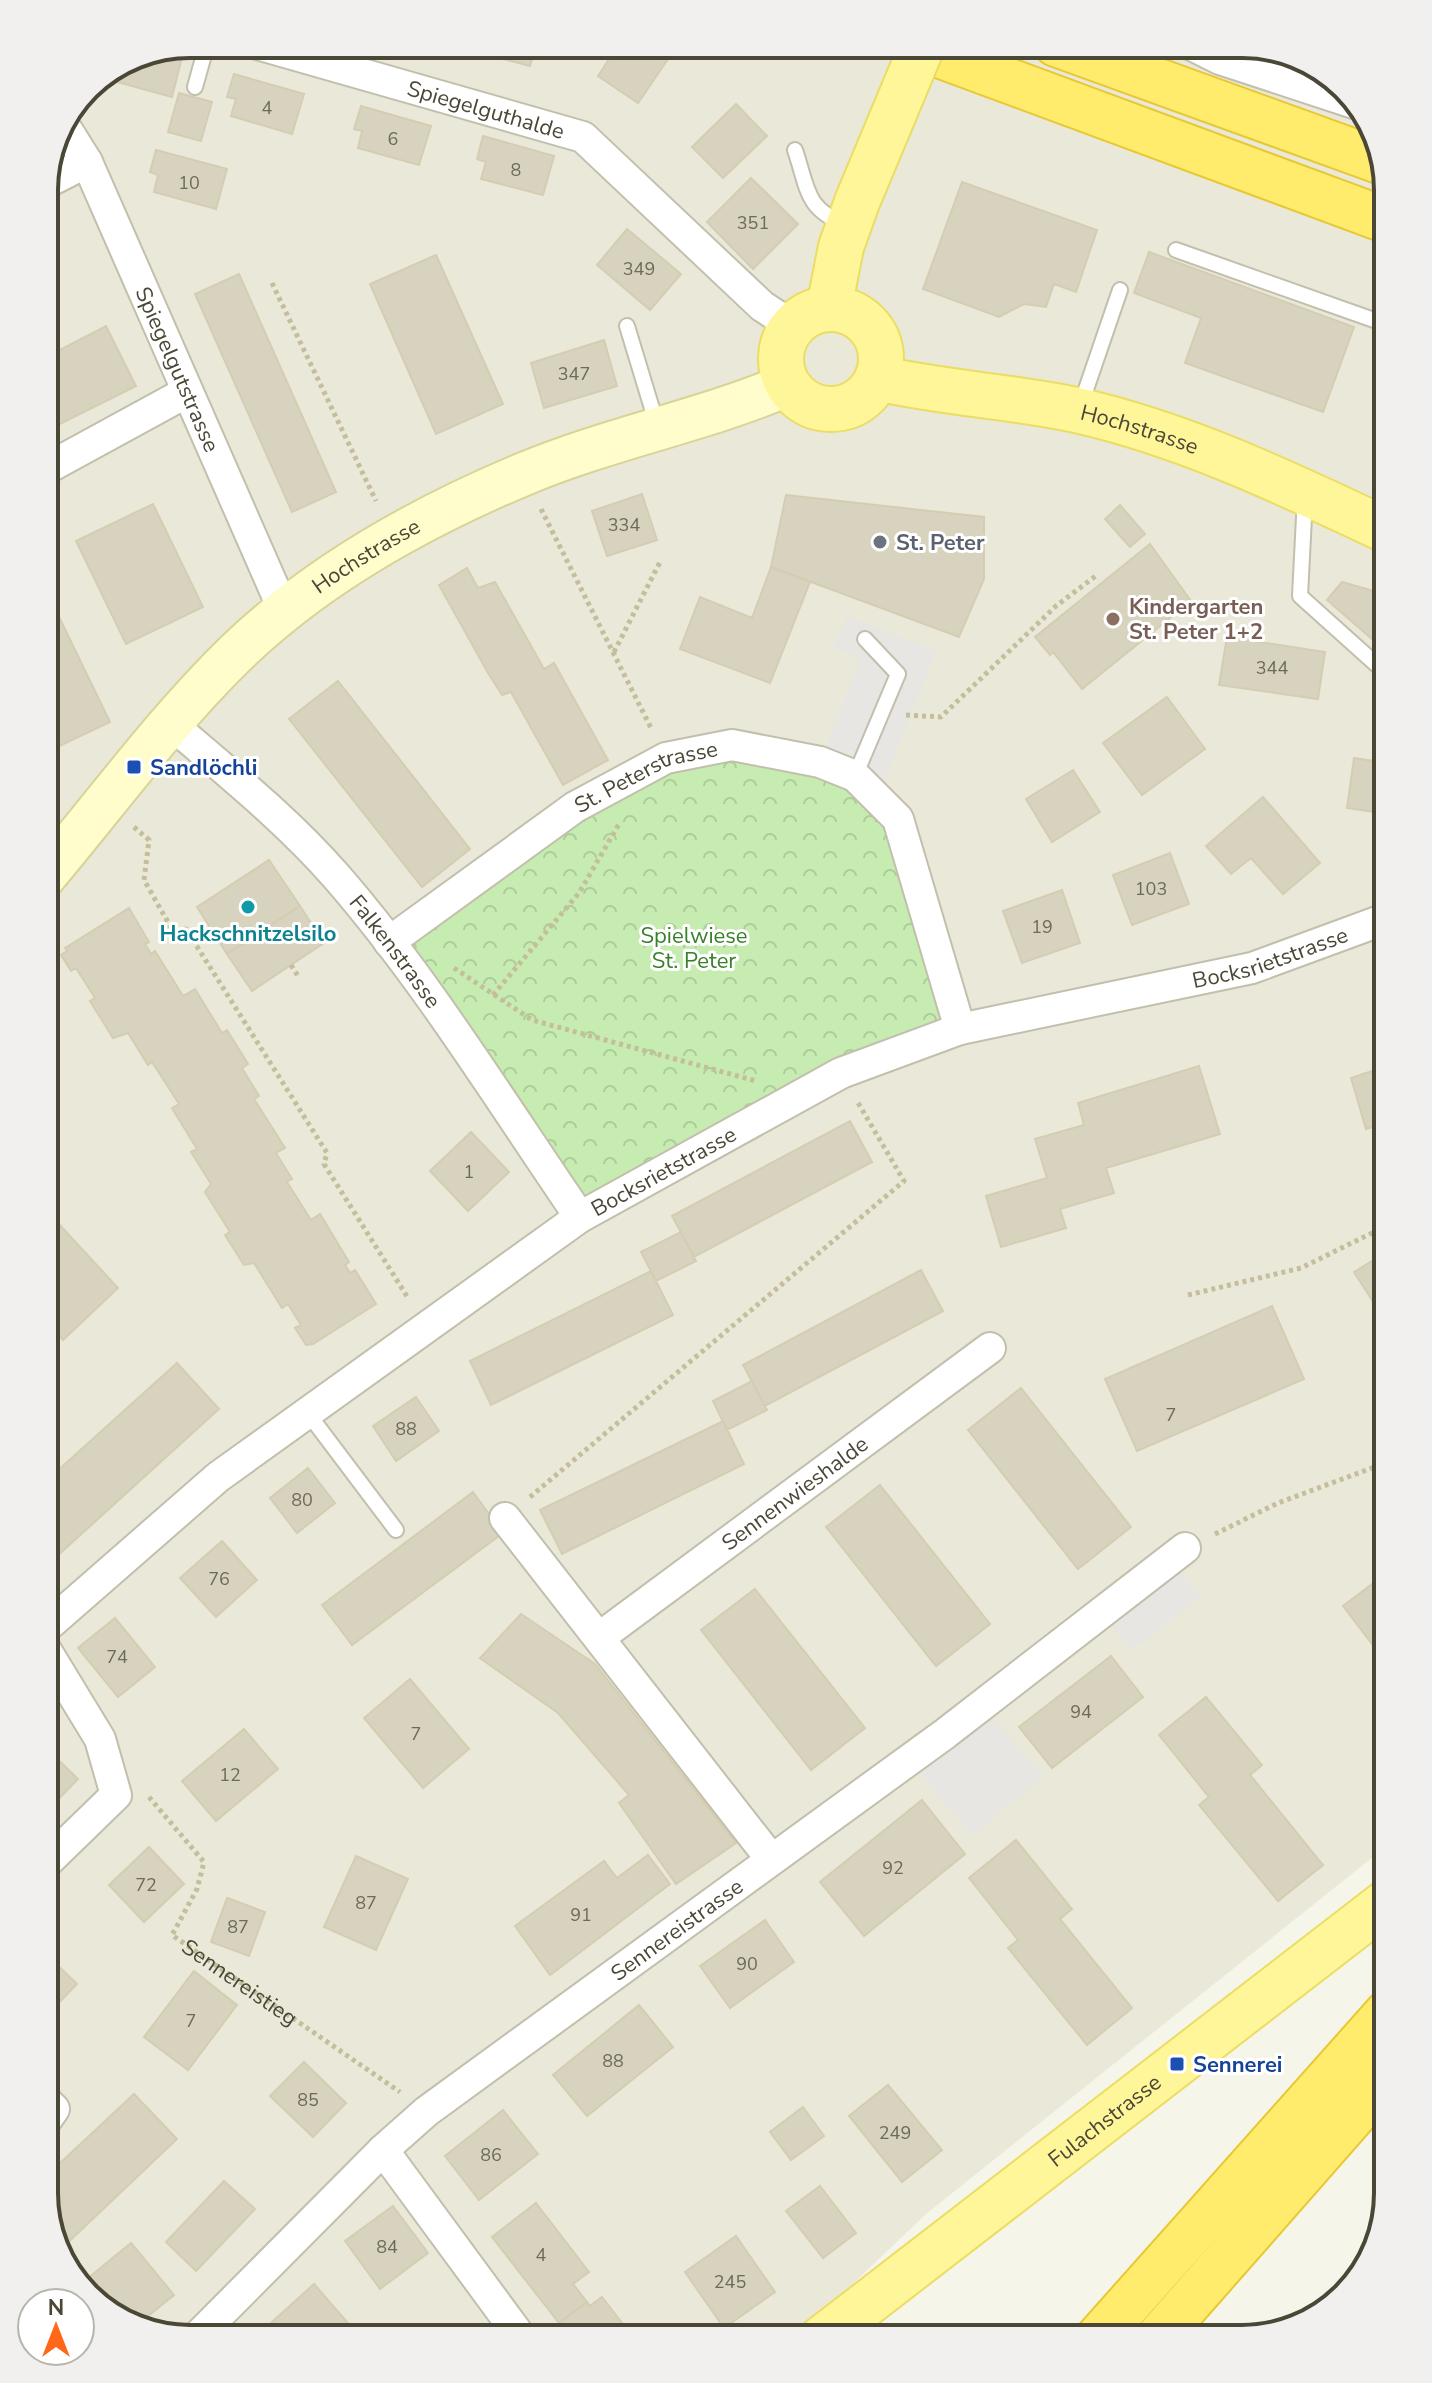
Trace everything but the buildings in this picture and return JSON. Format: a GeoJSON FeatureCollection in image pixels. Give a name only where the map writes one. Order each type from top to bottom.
{"type":"FeatureCollection","features":[{"type":"Feature","properties":{"kind":"highway"},"geometry":{"type":"LineString","coordinates":[[947,58],[1374,216]]}},
{"type":"Feature","properties":{"kind":"highway"},"geometry":{"type":"LineString","coordinates":[[1095,58],[1369,157]]}},
{"type":"Feature","properties":{"kind":"highway"},"geometry":{"type":"LineString","coordinates":[[1109,2325],[1374,2028]]}},
{"type":"Feature","properties":{"kind":"highway"},"geometry":{"type":"LineString","coordinates":[[1169,2325],[1374,2092]]}},
{"type":"Feature","properties":{"kind":"main road"},"geometry":{"type":"LineString","coordinates":[[811,317],[847,311],[874,332],[880,349],[877,378],[864,397],[849,406],[832,409],[814,407],[798,398],[787,385],[781,368],[780,351],[811,317],[917,58]]}},
{"type":"Feature","properties":{"kind":"main road","name":"Hochstrasse"},"geometry":{"type":"LineString","coordinates":[[877,378],[1079,411],[1193,447],[1305,492],[1374,524]]}},
{"type":"Feature","properties":{"kind":"main road","name":"Fulachstrasse"},"geometry":{"type":"LineString","coordinates":[[839,2325],[1374,1912]]}},
{"type":"Feature","properties":{"kind":"street","name":"Spiegelguthalde"},"geometry":{"type":"LineString","coordinates":[[306,58],[583,137],[762,306],[811,317]]}},
{"type":"Feature","properties":{"kind":"street"},"geometry":{"type":"LineString","coordinates":[[1245,58],[1332,94]]}},
{"type":"Feature","properties":{"kind":"street","name":"Spiegelgutstrasse"},"geometry":{"type":"LineString","coordinates":[[70,135],[87,162],[185,393],[284,611]]}},
{"type":"Feature","properties":{"kind":"street"},"geometry":{"type":"LineString","coordinates":[[59,176],[87,162]]}},
{"type":"Feature","properties":{"kind":"street","name":"Hochstrasse"},"geometry":{"type":"LineString","coordinates":[[58,860],[170,723],[238,651],[284,611],[394,538],[523,474],[787,385]]}},
{"type":"Feature","properties":{"kind":"street"},"geometry":{"type":"LineString","coordinates":[[58,462],[185,393]]}},
{"type":"Feature","properties":{"kind":"street","name":"Falkenstrasse"},"geometry":{"type":"LineString","coordinates":[[170,723],[293,830],[389,942],[580,1217]]}},
{"type":"Feature","properties":{"kind":"street","name":"St. Peterstrasse"},"geometry":{"type":"LineString","coordinates":[[389,942],[575,807],[666,758],[732,745],[820,762],[855,776],[898,819],[960,1029]]}},
{"type":"Feature","properties":{"kind":"street","name":"Bocksrietstrasse"},"geometry":{"type":"LineString","coordinates":[[58,1617],[218,1477],[580,1217],[841,1073],[960,1029],[1252,968],[1374,923]]}},
{"type":"Feature","properties":{"kind":"street","name":"Sennenwieshalde"},"geometry":{"type":"LineString","coordinates":[[600,1637],[990,1348]]}},
{"type":"Feature","properties":{"kind":"street"},"geometry":{"type":"LineString","coordinates":[[505,1518],[771,1859]]}},
{"type":"Feature","properties":{"kind":"street","name":"Sennereistrasse"},"geometry":{"type":"LineString","coordinates":[[209,2325],[383,2150],[427,2111],[946,1733],[1185,1548]]}},
{"type":"Feature","properties":{"kind":"street"},"geometry":{"type":"LineString","coordinates":[[58,1670],[100,1739],[116,1795],[58,1851]]}},
{"type":"Feature","properties":{"kind":"street"},"geometry":{"type":"LineString","coordinates":[[383,2150],[512,2325]]}},
{"type":"Feature","properties":{"kind":"lane"},"geometry":{"type":"LineString","coordinates":[[195,87],[203,58]]}},
{"type":"Feature","properties":{"kind":"lane"},"geometry":{"type":"LineString","coordinates":[[795,150],[814,207],[824,216],[853,214]]}},
{"type":"Feature","properties":{"kind":"lane"},"geometry":{"type":"LineString","coordinates":[[1176,250],[1374,320]]}},
{"type":"Feature","properties":{"kind":"lane"},"geometry":{"type":"LineString","coordinates":[[1079,411],[1120,290]]}},
{"type":"Feature","properties":{"kind":"lane"},"geometry":{"type":"LineString","coordinates":[[627,326],[659,429]]}},
{"type":"Feature","properties":{"kind":"lane"},"geometry":{"type":"LineString","coordinates":[[1305,492],[1300,596],[1374,662]]}},
{"type":"Feature","properties":{"kind":"lane"},"geometry":{"type":"LineString","coordinates":[[855,776],[898,674],[865,639]]}},
{"type":"Feature","properties":{"kind":"lane"},"geometry":{"type":"LineString","coordinates":[[307,1412],[396,1530]]}},
{"type":"Feature","properties":{"kind":"path"},"geometry":{"type":"LineString","coordinates":[[272,283],[394,538]]}},
{"type":"Feature","properties":{"kind":"path"},"geometry":{"type":"LineString","coordinates":[[523,474],[666,758]]}},
{"type":"Feature","properties":{"kind":"path"},"geometry":{"type":"LineString","coordinates":[[613,653],[660,562]]}},
{"type":"Feature","properties":{"kind":"path"},"geometry":{"type":"LineString","coordinates":[[881,713],[941,717],[1056,606],[1097,575]]}},
{"type":"Feature","properties":{"kind":"path"},"geometry":{"type":"LineString","coordinates":[[105,805],[149,840],[144,880],[173,931],[186,929],[327,1153],[324,1164],[426,1327]]}},
{"type":"Feature","properties":{"kind":"path"},"geometry":{"type":"LineString","coordinates":[[493,995],[579,893],[625,814]]}},
{"type":"Feature","properties":{"kind":"path"},"geometry":{"type":"LineString","coordinates":[[291,965],[298,976]]}},
{"type":"Feature","properties":{"kind":"path"},"geometry":{"type":"LineString","coordinates":[[459,972],[532,1020],[803,1094]]}},
{"type":"Feature","properties":{"kind":"path"},"geometry":{"type":"LineString","coordinates":[[505,1518],[904,1181],[841,1073]]}},
{"type":"Feature","properties":{"kind":"path"},"geometry":{"type":"LineString","coordinates":[[1188,1295],[1301,1268],[1374,1232]]}},
{"type":"Feature","properties":{"kind":"path"},"geometry":{"type":"LineString","coordinates":[[1185,1548],[1278,1503],[1374,1467]]}},
{"type":"Feature","properties":{"kind":"path","name":"Sennereistieg"},"geometry":{"type":"LineString","coordinates":[[147,1795],[204,1862],[197,1889],[172,1935],[251,1986],[427,2111]]}},
{"type":"Feature","properties":{"kind":"shaded area"},"geometry":{"type":"Polygon","coordinates":[[[190,58],[1251,58],[1285,65],[1316,80],[1352,116],[1367,147],[1374,190],[1374,1856],[926,2214],[810,2325],[181,2325],[147,2318],[116,2303],[80,2267],[65,2236],[58,2193],[58,181],[62,156],[85,109],[124,76],[147,65],[190,58]]]}},
{"type":"Feature","properties":{"kind":"shaded area"},"geometry":{"type":"Polygon","coordinates":[[[847,616],[936,651],[882,787],[820,762],[861,658],[834,647],[847,616]]]}},
{"type":"Feature","properties":{"kind":"shaded area"},"geometry":{"type":"Polygon","coordinates":[[[1172,1560],[1201,1597],[1131,1650],[1101,1613],[1172,1560]]]}},
{"type":"Feature","properties":{"kind":"shaded area"},"geometry":{"type":"Polygon","coordinates":[[[988,1711],[1043,1777],[972,1836],[917,1770],[988,1711]]]}},
{"type":"Feature","properties":{"kind":"green space","name":"Spielwiese St. Peter"},"geometry":{"type":"Polygon","coordinates":[[[666,758],[820,762],[898,819],[960,1029],[580,1217],[389,942],[666,758]]]}},
{"type":"Feature","properties":{"kind":"place","name":"St. Peter"},"geometry":{"type":"Point","coordinates":[880,542]}},
{"type":"Feature","properties":{"kind":"place","name":"Kindergarten St. Peter 1+2"},"geometry":{"type":"Point","coordinates":[1113,619]}},
{"type":"Feature","properties":{"kind":"place","name":"Sandlöchli"},"geometry":{"type":"Point","coordinates":[134,767]}},
{"type":"Feature","properties":{"kind":"place","name":"Hackschnitzelsilo"},"geometry":{"type":"Point","coordinates":[248,907]}},
{"type":"Feature","properties":{"kind":"place","name":"Sennerei"},"geometry":{"type":"Point","coordinates":[1177,2064]}}]}
